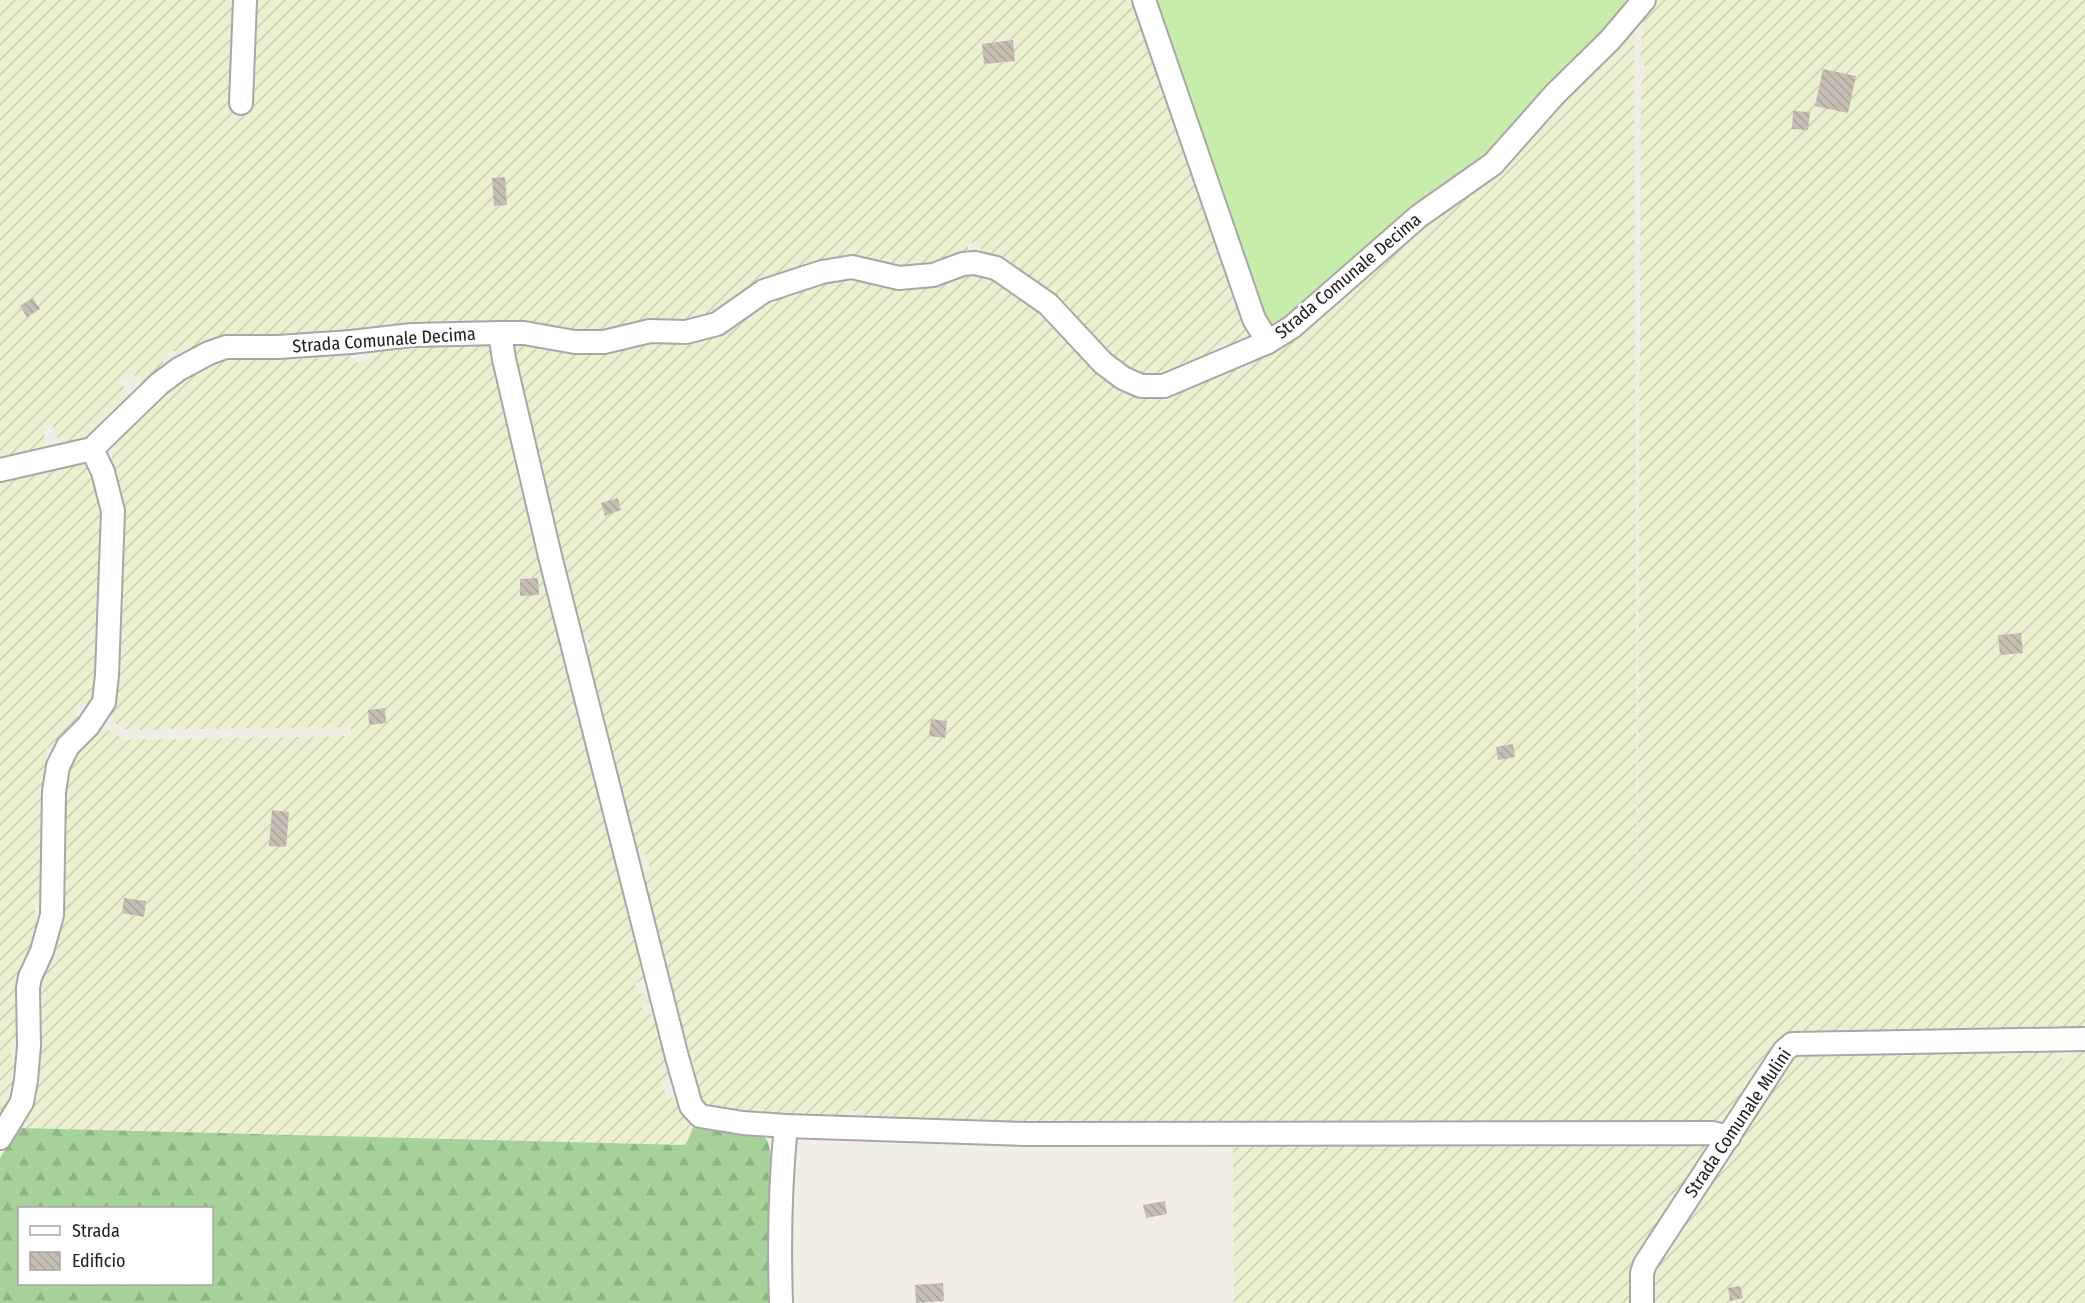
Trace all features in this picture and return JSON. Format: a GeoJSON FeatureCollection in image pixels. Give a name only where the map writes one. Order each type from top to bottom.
{"type":"FeatureCollection","features":[{"type":"Feature","properties":{"kind":"street"},"geometry":{"type":"LineString","coordinates":[[241,103],[245,0]]}},
{"type":"Feature","properties":{"kind":"street"},"geometry":{"type":"LineString","coordinates":[[1144,0],[1254,319],[1268,342]]}},
{"type":"Feature","properties":{"kind":"street","name":"Strada Comunale Decima"},"geometry":{"type":"LineString","coordinates":[[92,449],[159,384],[179,369],[226,346],[278,347],[412,335],[500,333],[524,333],[575,342],[604,342],[650,331],[686,332],[717,324],[764,291],[822,272],[852,267],[899,278],[933,275],[975,262],[996,268],[1048,304],[1103,363],[1123,378],[1141,386],[1164,386],[1268,342],[1292,327],[1419,216],[1493,164],[1555,94],[1610,40],[1644,0]]}},
{"type":"Feature","properties":{"kind":"street"},"geometry":{"type":"LineString","coordinates":[[500,333],[504,360],[550,556],[691,1106],[700,1116],[743,1123],[786,1126],[1026,1134],[1712,1132],[1729,1137]]}},
{"type":"Feature","properties":{"kind":"street"},"geometry":{"type":"LineString","coordinates":[[0,470],[92,449],[103,472],[113,511],[104,702],[88,726],[68,746],[58,766],[54,792],[52,915],[28,988],[27,1080],[22,1102],[0,1138]]}},
{"type":"Feature","properties":{"kind":"street","name":"Strada Comunale Mulini"},"geometry":{"type":"LineString","coordinates":[[1642,1303],[1642,1273],[1645,1264],[1689,1194],[1784,1052],[1792,1044],[2085,1039]]}},
{"type":"Feature","properties":{"kind":"street"},"geometry":{"type":"LineString","coordinates":[[781,1303],[782,1160],[786,1126]]}},
{"type":"Feature","properties":{"kind":"green space"},"geometry":{"type":"Polygon","coordinates":[[[0,0],[240,0],[237,114],[248,116],[245,72],[250,0],[1134,0],[1255,336],[1231,349],[1225,343],[1211,349],[1214,358],[1188,368],[1184,362],[1171,370],[1171,375],[1149,380],[1110,356],[986,256],[976,242],[967,244],[971,256],[907,271],[846,261],[707,318],[590,337],[422,328],[415,321],[406,322],[403,328],[255,337],[235,333],[182,358],[173,350],[163,360],[165,369],[142,384],[133,374],[120,382],[130,396],[88,436],[62,449],[52,425],[44,426],[45,449],[0,461],[0,0]]]}},
{"type":"Feature","properties":{"kind":"green space"},"geometry":{"type":"Polygon","coordinates":[[[1149,0],[1635,0],[1488,158],[1273,331],[1259,315],[1149,0]]]}},
{"type":"Feature","properties":{"kind":"green space"},"geometry":{"type":"Polygon","coordinates":[[[1652,0],[2085,0],[2085,1030],[1784,1037],[1775,1044],[1720,1128],[861,1123],[856,1111],[846,1111],[843,1120],[704,1111],[689,1072],[694,1065],[692,1055],[682,1053],[639,877],[650,868],[647,855],[631,854],[581,651],[590,648],[587,638],[577,630],[546,509],[551,505],[548,496],[540,490],[510,355],[517,342],[580,350],[761,304],[764,308],[776,303],[775,295],[829,278],[981,269],[1043,311],[1098,372],[1175,392],[1436,216],[1485,179],[1488,184],[1497,178],[1496,171],[1630,27],[1634,32],[1637,975],[1641,86],[1647,67],[1640,62],[1644,10],[1652,0]]]}},
{"type":"Feature","properties":{"kind":"green space"},"geometry":{"type":"Polygon","coordinates":[[[489,343],[494,349],[647,977],[635,984],[637,994],[652,993],[655,1002],[640,1003],[644,1012],[658,1016],[673,1074],[662,1083],[668,1099],[679,1096],[694,1125],[687,1145],[19,1128],[63,768],[99,726],[125,740],[350,736],[351,727],[126,730],[110,719],[125,512],[111,462],[114,447],[126,430],[171,383],[229,354],[347,349],[356,362],[366,363],[374,350],[383,344],[489,343]]]}},
{"type":"Feature","properties":{"kind":"green space"},"geometry":{"type":"Polygon","coordinates":[[[79,459],[91,463],[109,518],[98,695],[91,705],[79,706],[77,715],[82,723],[62,745],[46,748],[47,761],[57,759],[44,900],[34,901],[34,910],[41,915],[20,1042],[11,1042],[11,1056],[21,1055],[24,1078],[0,1130],[0,477],[79,459]]]}},
{"type":"Feature","properties":{"kind":"green space"},"geometry":{"type":"Polygon","coordinates":[[[1997,1047],[1998,1056],[2006,1056],[2013,1049],[2055,1050],[2057,1058],[2066,1058],[2070,1049],[2085,1049],[2085,1303],[1653,1303],[1655,1263],[1797,1052],[1997,1047]]]}},
{"type":"Feature","properties":{"kind":"green space"},"geometry":{"type":"Polygon","coordinates":[[[694,1125],[760,1131],[768,1142],[776,1178],[773,1303],[0,1303],[0,1158],[19,1128],[686,1145],[694,1125]]]}},
{"type":"Feature","properties":{"kind":"green space"},"geometry":{"type":"Polygon","coordinates":[[[1233,1138],[1714,1138],[1634,1303],[1234,1303],[1233,1138]]]}},
{"type":"Feature","properties":{"kind":"building"},"geometry":{"type":"Polygon","coordinates":[[[1013,40],[1015,61],[984,64],[982,44],[1013,40]]]}},
{"type":"Feature","properties":{"kind":"building"},"geometry":{"type":"Polygon","coordinates":[[[1823,69],[1856,76],[1848,113],[1815,106],[1823,69]]]}},
{"type":"Feature","properties":{"kind":"building"},"geometry":{"type":"Polygon","coordinates":[[[1793,111],[1810,112],[1808,130],[1792,129],[1793,111]]]}},
{"type":"Feature","properties":{"kind":"building"},"geometry":{"type":"Polygon","coordinates":[[[505,177],[507,205],[494,206],[492,178],[505,177]]]}},
{"type":"Feature","properties":{"kind":"building"},"geometry":{"type":"Polygon","coordinates":[[[33,298],[40,309],[27,317],[20,306],[33,298]]]}},
{"type":"Feature","properties":{"kind":"building"},"geometry":{"type":"Polygon","coordinates":[[[618,498],[621,510],[605,516],[601,503],[618,498]]]}},
{"type":"Feature","properties":{"kind":"building"},"geometry":{"type":"Polygon","coordinates":[[[538,578],[539,595],[520,596],[520,579],[538,578]]]}},
{"type":"Feature","properties":{"kind":"building"},"geometry":{"type":"Polygon","coordinates":[[[2021,633],[2023,653],[2000,655],[1998,635],[2021,633]]]}},
{"type":"Feature","properties":{"kind":"building"},"geometry":{"type":"Polygon","coordinates":[[[385,708],[386,723],[369,725],[368,710],[385,708]]]}},
{"type":"Feature","properties":{"kind":"building"},"geometry":{"type":"Polygon","coordinates":[[[931,719],[947,721],[945,738],[929,736],[931,719]]]}},
{"type":"Feature","properties":{"kind":"building"},"geometry":{"type":"Polygon","coordinates":[[[1513,744],[1515,757],[1498,760],[1496,747],[1513,744]]]}},
{"type":"Feature","properties":{"kind":"building"},"geometry":{"type":"Polygon","coordinates":[[[272,810],[289,812],[286,847],[269,846],[272,810]]]}},
{"type":"Feature","properties":{"kind":"building"},"geometry":{"type":"Polygon","coordinates":[[[124,898],[146,901],[144,917],[122,913],[124,898]]]}},
{"type":"Feature","properties":{"kind":"building"},"geometry":{"type":"Polygon","coordinates":[[[1165,1201],[1167,1214],[1146,1218],[1143,1205],[1165,1201]]]}},
{"type":"Feature","properties":{"kind":"building"},"geometry":{"type":"Polygon","coordinates":[[[943,1283],[944,1301],[916,1303],[915,1285],[943,1283]]]}},
{"type":"Feature","properties":{"kind":"building"},"geometry":{"type":"Polygon","coordinates":[[[1740,1286],[1743,1298],[1730,1301],[1728,1288],[1740,1286]]]}}]}
